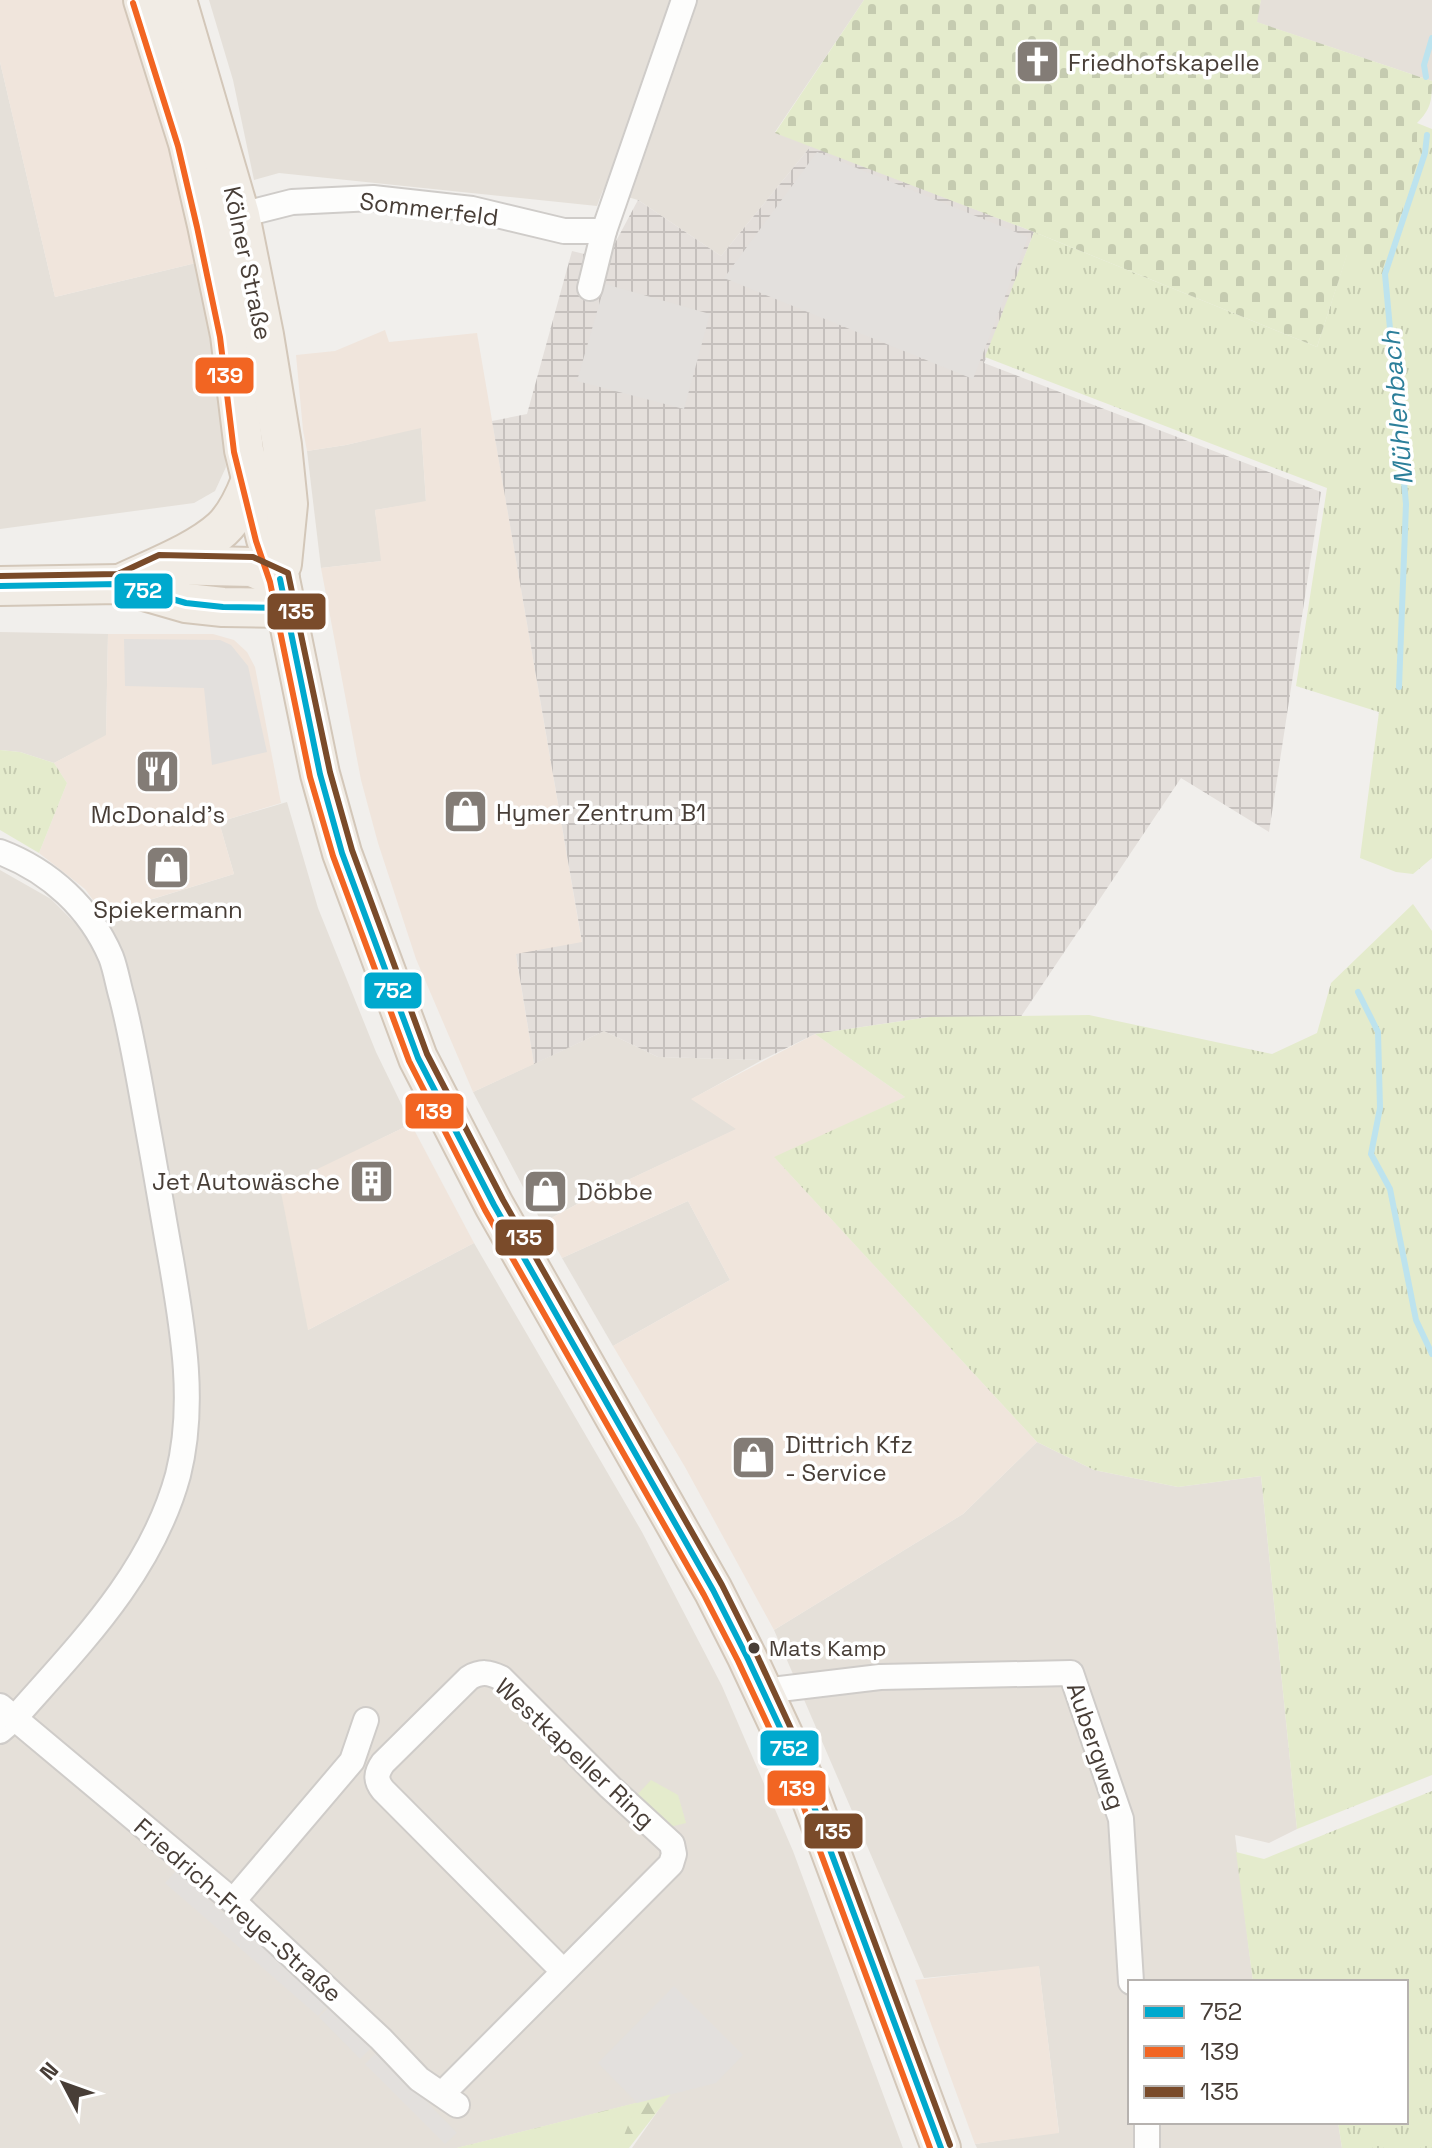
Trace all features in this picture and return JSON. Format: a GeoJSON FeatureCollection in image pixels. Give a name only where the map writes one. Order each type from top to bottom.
{"type":"FeatureCollection","features":[{"type":"Feature","properties":{"kind":"main road","name":"Kölner Straße"},"geometry":{"type":"LineString","coordinates":[[143,0],[188,143],[224,220],[264,335],[288,504],[283,593]]}},
{"type":"Feature","properties":{"kind":"main road","name":"Kölner Straße"},"geometry":{"type":"LineString","coordinates":[[177,0],[224,220],[230,335],[244,450],[283,593],[320,774],[342,853],[418,1058],[494,1205],[713,1590],[803,1777],[941,2148]]}},
{"type":"Feature","properties":{"kind":"main road"},"geometry":{"type":"LineString","coordinates":[[120,584],[222,529],[240,506],[251,480]]}},
{"type":"Feature","properties":{"kind":"main road"},"geometry":{"type":"LineString","coordinates":[[159,565],[252,567],[283,593]]}},
{"type":"Feature","properties":{"kind":"main road"},"geometry":{"type":"LineString","coordinates":[[0,586],[120,584],[186,603],[223,607],[283,593]]}},
{"type":"Feature","properties":{"kind":"street"},"geometry":{"type":"LineString","coordinates":[[590,288],[604,231],[684,0]]}},
{"type":"Feature","properties":{"kind":"street","name":"Sommerfeld"},"geometry":{"type":"LineString","coordinates":[[224,220],[292,202],[373,198],[472,209],[564,231],[604,231]]}},
{"type":"Feature","properties":{"kind":"street"},"geometry":{"type":"LineString","coordinates":[[0,571],[0,586]]}},
{"type":"Feature","properties":{"kind":"street"},"geometry":{"type":"LineString","coordinates":[[0,852],[58,884],[88,917],[111,958],[131,1036],[185,1340],[187,1411],[178,1474],[160,1524],[136,1572],[103,1617],[5,1719]]}},
{"type":"Feature","properties":{"kind":"street","name":"Westkapeller Ring"},"geometry":{"type":"LineString","coordinates":[[450,2099],[563,1971],[671,1864],[674,1854],[672,1844],[501,1678],[476,1673],[383,1763],[377,1772],[377,1779],[383,1790],[563,1971]]}},
{"type":"Feature","properties":{"kind":"street","name":"Aubergweg"},"geometry":{"type":"LineString","coordinates":[[763,1691],[880,1677],[1071,1673],[1121,1819],[1131,1980]]}},
{"type":"Feature","properties":{"kind":"street","name":"Friedrich-Freye-Straße"},"geometry":{"type":"LineString","coordinates":[[5,1719],[233,1901],[381,2039],[419,2079],[450,2099]]}},
{"type":"Feature","properties":{"kind":"street"},"geometry":{"type":"LineString","coordinates":[[233,1901],[352,1761],[366,1720]]}},
{"type":"Feature","properties":{"kind":"street"},"geometry":{"type":"LineString","coordinates":[[1147,2124],[1147,2148]]}},
{"type":"Feature","properties":{"kind":"shaded area"},"geometry":{"type":"Polygon","coordinates":[[[0,0],[124,0],[175,165],[196,263],[55,297],[0,62],[0,0]]]}},
{"type":"Feature","properties":{"kind":"shaded area"},"geometry":{"type":"Polygon","coordinates":[[[209,0],[864,0],[775,132],[811,146],[721,256],[638,200],[603,190],[597,206],[279,173],[254,180],[233,80],[209,0]]]}},
{"type":"Feature","properties":{"kind":"shaded area"},"geometry":{"type":"Polygon","coordinates":[[[1261,0],[1432,0],[1432,81],[1256,22],[1261,0]]]}},
{"type":"Feature","properties":{"kind":"shaded area"},"geometry":{"type":"Polygon","coordinates":[[[0,62],[55,297],[196,263],[220,395],[226,467],[215,491],[194,503],[0,529],[0,62]]]}},
{"type":"Feature","properties":{"kind":"shaded area"},"geometry":{"type":"Polygon","coordinates":[[[811,146],[1034,232],[984,363],[1321,492],[1269,832],[1181,778],[1020,1018],[929,1017],[815,1034],[762,1060],[658,1057],[604,1031],[534,1064],[516,954],[582,942],[492,421],[527,414],[572,251],[609,260],[638,200],[721,256],[811,146]]]}},
{"type":"Feature","properties":{"kind":"shaded area"},"geometry":{"type":"Polygon","coordinates":[[[817,152],[1028,237],[973,379],[724,278],[817,152]]]}},
{"type":"Feature","properties":{"kind":"shaded area"},"geometry":{"type":"Polygon","coordinates":[[[605,284],[710,314],[684,409],[577,381],[605,284]]]}},
{"type":"Feature","properties":{"kind":"shaded area","name":"Hymer Zentrum B1"},"geometry":{"type":"Polygon","coordinates":[[[385,330],[389,342],[477,333],[582,943],[516,955],[534,1064],[473,1092],[416,959],[378,843],[361,780],[321,568],[381,561],[375,510],[426,501],[421,428],[307,451],[303,430],[296,355],[335,351],[385,330]]]}},
{"type":"Feature","properties":{"kind":"shaded area"},"geometry":{"type":"Polygon","coordinates":[[[421,427],[426,502],[375,510],[382,561],[321,568],[307,451],[421,427]]]}},
{"type":"Feature","properties":{"kind":"shaded area"},"geometry":{"type":"Polygon","coordinates":[[[0,632],[108,634],[106,736],[54,763],[20,752],[0,750],[0,632]]]}},
{"type":"Feature","properties":{"kind":"shaded area"},"geometry":{"type":"Polygon","coordinates":[[[108,634],[213,634],[234,640],[247,652],[255,667],[281,803],[219,822],[234,874],[103,914],[85,889],[39,853],[67,783],[54,763],[106,735],[108,634]]]}},
{"type":"Feature","properties":{"kind":"shaded area"},"geometry":{"type":"Polygon","coordinates":[[[124,639],[220,640],[231,645],[248,666],[267,752],[212,765],[204,688],[125,686],[124,639]]]}},
{"type":"Feature","properties":{"kind":"shaded area"},"geometry":{"type":"Polygon","coordinates":[[[287,802],[318,908],[376,1052],[411,1124],[370,1144],[308,1330],[474,1243],[642,1532],[722,1686],[793,1851],[903,2148],[632,2148],[669,2095],[457,2148],[0,2148],[0,870],[51,899],[75,923],[234,874],[219,822],[287,802]]]}},
{"type":"Feature","properties":{"kind":"shaded area"},"geometry":{"type":"Polygon","coordinates":[[[604,1031],[658,1057],[762,1060],[692,1099],[737,1129],[542,1223],[473,1092],[604,1031]]]}},
{"type":"Feature","properties":{"kind":"shaded area"},"geometry":{"type":"Polygon","coordinates":[[[815,1034],[905,1097],[775,1158],[1037,1442],[963,1514],[774,1630],[685,1467],[613,1346],[730,1280],[688,1201],[562,1258],[542,1223],[736,1129],[691,1099],[815,1034]]]}},
{"type":"Feature","properties":{"kind":"shaded area"},"geometry":{"type":"Polygon","coordinates":[[[411,1124],[474,1243],[308,1330],[280,1187],[411,1124]]]}},
{"type":"Feature","properties":{"kind":"shaded area"},"geometry":{"type":"Polygon","coordinates":[[[688,1201],[730,1280],[613,1346],[562,1258],[688,1201]]]}},
{"type":"Feature","properties":{"kind":"shaded area"},"geometry":{"type":"Polygon","coordinates":[[[1037,1442],[1094,1470],[1178,1487],[1261,1476],[1297,1829],[1269,1843],[1235,1835],[1253,1980],[1128,1980],[1128,2124],[1338,2124],[1342,2148],[977,2148],[975,2144],[1059,2132],[1039,1967],[924,1978],[774,1630],[963,1514],[1037,1442]]]}},
{"type":"Feature","properties":{"kind":"shaded area"},"geometry":{"type":"Polygon","coordinates":[[[176,1871],[328,2005],[318,2016],[165,1883],[176,1871]]]}},
{"type":"Feature","properties":{"kind":"shaded area"},"geometry":{"type":"Polygon","coordinates":[[[1039,1966],[1059,2133],[975,2144],[915,1980],[1039,1966]]]}},
{"type":"Feature","properties":{"kind":"shaded area"},"geometry":{"type":"Polygon","coordinates":[[[674,1986],[743,2055],[716,2083],[637,2103],[598,2063],[674,1986]]]}},
{"type":"Feature","properties":{"kind":"shaded area"},"geometry":{"type":"Polygon","coordinates":[[[330,2006],[372,2047],[360,2059],[319,2017],[330,2006]]]}},
{"type":"Feature","properties":{"kind":"shaded area"},"geometry":{"type":"Polygon","coordinates":[[[378,2051],[457,2133],[445,2144],[365,2064],[378,2051]]]}},
{"type":"Feature","properties":{"kind":"green space"},"geometry":{"type":"Polygon","coordinates":[[[864,0],[1261,0],[1257,22],[1432,81],[1430,104],[1417,123],[1417,164],[1383,268],[1347,255],[1317,347],[1034,232],[775,133],[864,0]]]}},
{"type":"Feature","properties":{"kind":"green space"},"geometry":{"type":"Polygon","coordinates":[[[1417,123],[1432,129],[1432,858],[1413,874],[1396,872],[1360,858],[1379,712],[1296,686],[1327,488],[985,357],[1034,232],[1317,347],[1347,254],[1371,263],[1417,123]]]}},
{"type":"Feature","properties":{"kind":"green space"},"geometry":{"type":"Polygon","coordinates":[[[0,750],[20,752],[54,763],[67,783],[39,853],[0,830],[0,750]]]}},
{"type":"Feature","properties":{"kind":"green space"},"geometry":{"type":"Polygon","coordinates":[[[1413,904],[1432,931],[1432,1775],[1297,1829],[1261,1476],[1178,1487],[1094,1470],[1037,1442],[774,1157],[905,1097],[815,1034],[929,1017],[1089,1015],[1272,1054],[1317,1033],[1331,983],[1413,904]]]}},
{"type":"Feature","properties":{"kind":"green space"},"geometry":{"type":"Polygon","coordinates":[[[651,1780],[678,1795],[686,1823],[670,1827],[636,1796],[651,1780]]]}},
{"type":"Feature","properties":{"kind":"green space"},"geometry":{"type":"Polygon","coordinates":[[[1432,1791],[1432,2148],[1342,2148],[1338,2124],[1408,2124],[1408,1980],[1253,1980],[1236,1852],[1264,1859],[1432,1791]]]}},
{"type":"Feature","properties":{"kind":"green space"},"geometry":{"type":"Polygon","coordinates":[[[671,2094],[629,2148],[457,2148],[671,2094]]]}},
{"type":"Feature","properties":{"kind":"green space"},"geometry":{"type":"Polygon","coordinates":[[[637,2103],[619,2148],[457,2148],[637,2103]]]}},
{"type":"Feature","properties":{"kind":"waterway","name":"Mühlenbach"},"geometry":{"type":"LineString","coordinates":[[1426,77],[1424,65],[1432,38]]}},
{"type":"Feature","properties":{"kind":"waterway","name":"Mühlenbach"},"geometry":{"type":"LineString","coordinates":[[1399,687],[1406,504],[1385,274],[1425,153],[1427,135]]}},
{"type":"Feature","properties":{"kind":"waterway","name":"Mühlenbach"},"geometry":{"type":"LineString","coordinates":[[1358,992],[1378,1032],[1380,1108],[1371,1154],[1390,1189],[1416,1320],[1432,1354]]}},
{"type":"Feature","properties":{"kind":"transit line","name":"139"},"geometry":{"type":"LineString","coordinates":[[133,3],[178,146],[197,227],[220,337],[234,452],[256,541],[270,582],[310,777],[333,856],[409,1061],[485,1210],[704,1595],[738,1661],[794,1781],[930,2148]]}},
{"type":"Feature","properties":{"kind":"transit line","name":"135"},"geometry":{"type":"LineString","coordinates":[[0,576],[118,574],[159,555],[253,557],[288,573],[330,772],[352,850],[427,1054],[503,1200],[722,1585],[756,1653],[812,1774],[950,2145]]}},
{"type":"Feature","properties":{"kind":"transit line","name":"752"},"geometry":{"type":"LineString","coordinates":[[280,579],[320,774],[342,853],[418,1058],[494,1205],[713,1590],[747,1657],[803,1777],[941,2148]]}},
{"type":"Feature","properties":{"kind":"transit line","name":"752"},"geometry":{"type":"LineString","coordinates":[[0,586],[120,584],[186,603],[286,608]]}},
{"type":"Feature","properties":{"kind":"place","name":"Friedhofskapelle"},"geometry":{"type":"Point","coordinates":[1037,62]}},
{"type":"Feature","properties":{"kind":"place","name":"McDonald's"},"geometry":{"type":"Point","coordinates":[158,772]}},
{"type":"Feature","properties":{"kind":"place","name":"Hymer Zentrum B1"},"geometry":{"type":"Point","coordinates":[465,812]}},
{"type":"Feature","properties":{"kind":"place","name":"Spiekermann"},"geometry":{"type":"Point","coordinates":[168,867]}},
{"type":"Feature","properties":{"kind":"place","name":"Jet Autowäsche"},"geometry":{"type":"Point","coordinates":[371,1181]}},
{"type":"Feature","properties":{"kind":"place","name":"Döbbe"},"geometry":{"type":"Point","coordinates":[546,1191]}},
{"type":"Feature","properties":{"kind":"place","name":"Dittrich Kfz - Service"},"geometry":{"type":"Point","coordinates":[754,1458]}},
{"type":"Feature","properties":{"kind":"place","name":"Mats Kamp"},"geometry":{"type":"Point","coordinates":[754,1648]}}]}
